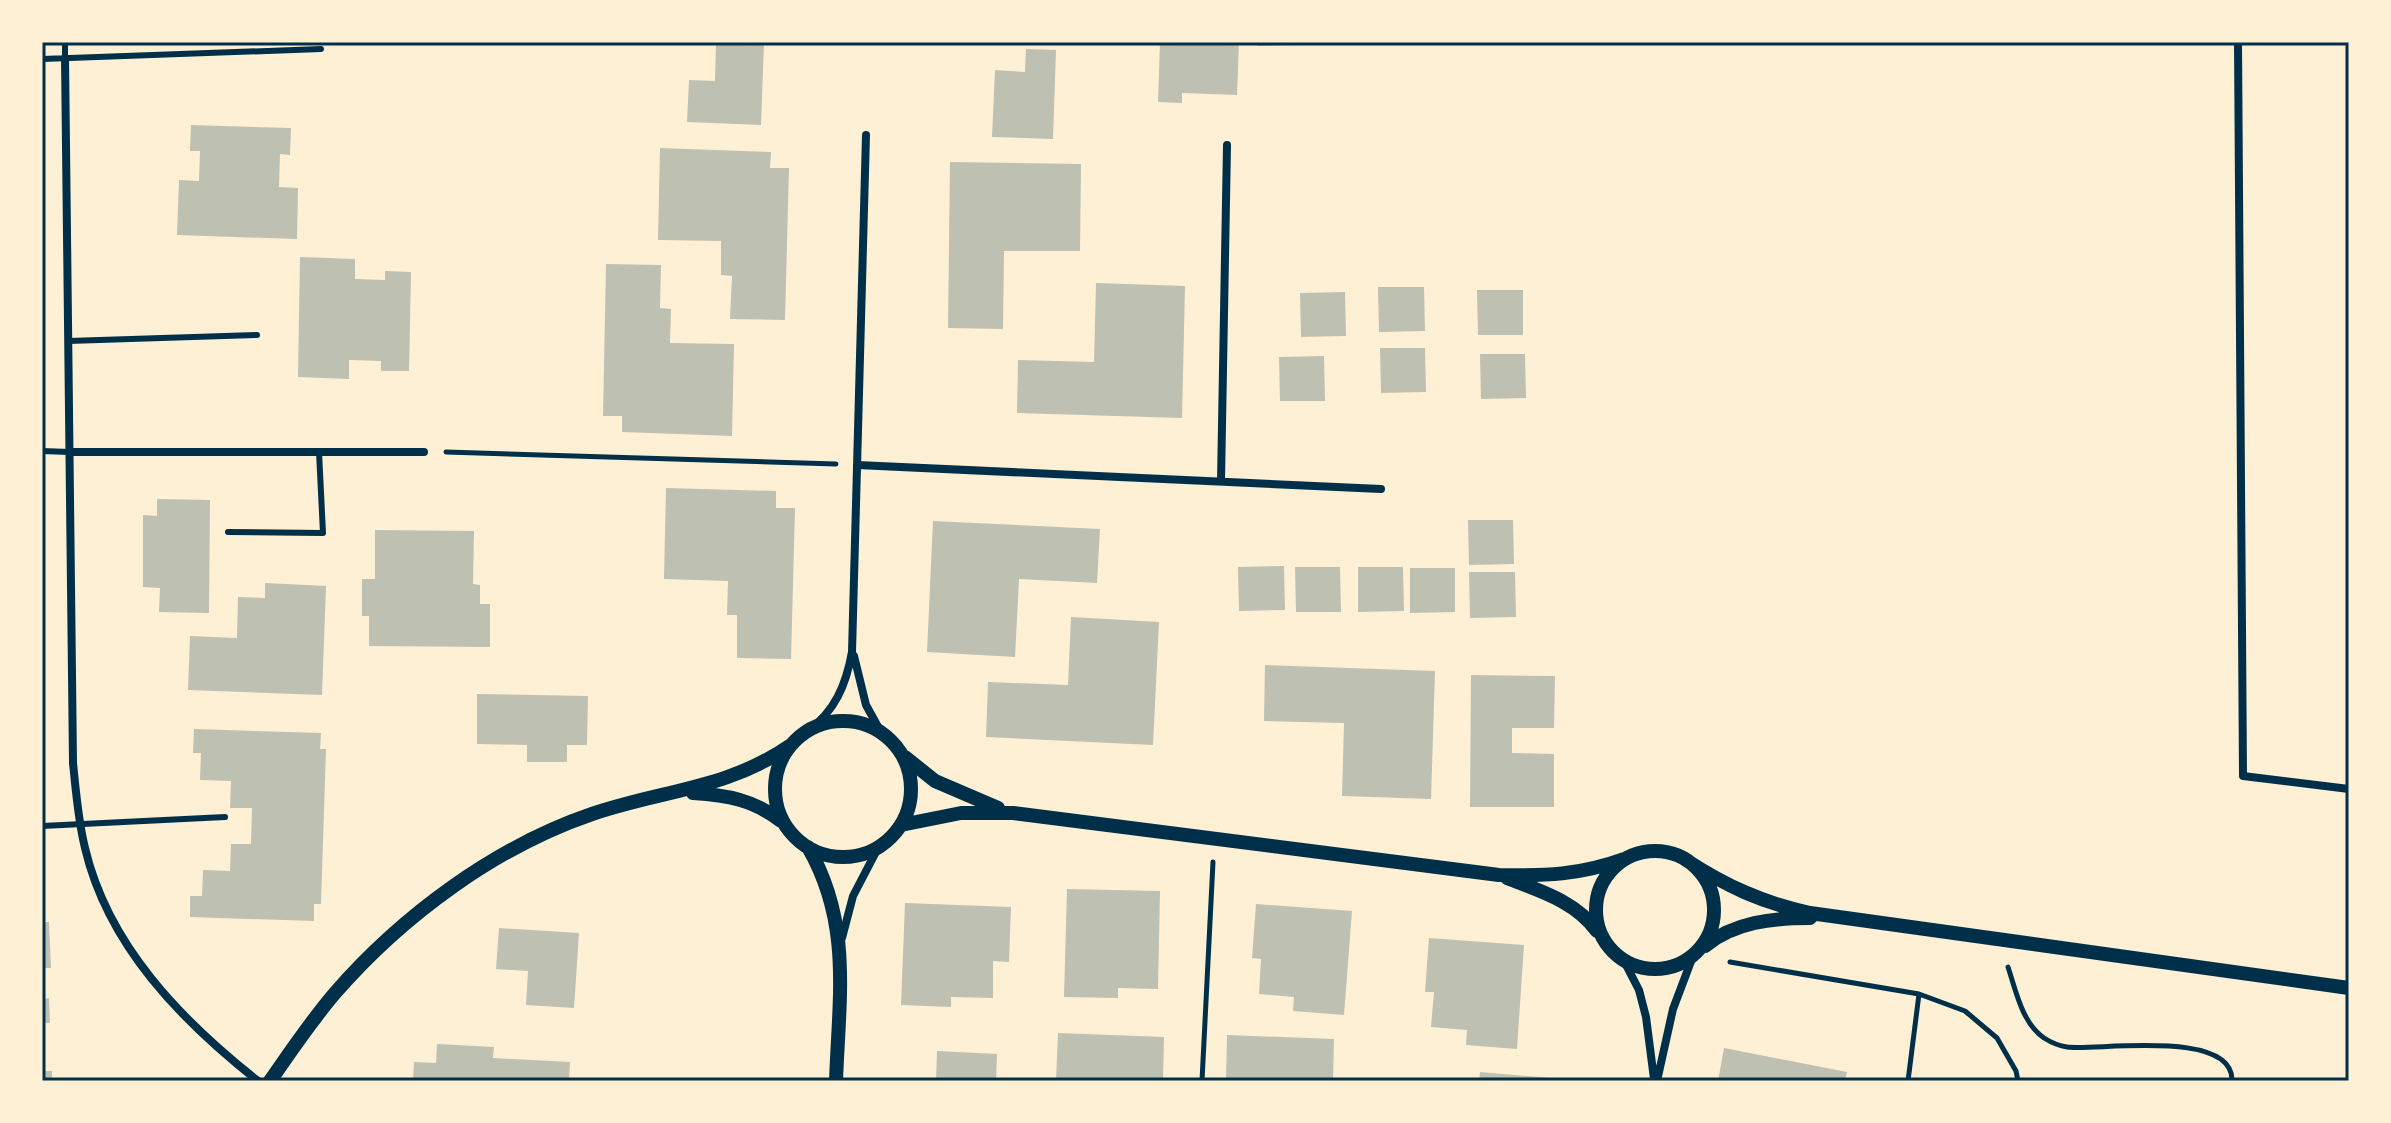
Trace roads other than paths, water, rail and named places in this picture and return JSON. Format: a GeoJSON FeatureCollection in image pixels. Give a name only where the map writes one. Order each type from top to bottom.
{"type":"FeatureCollection","features":[{"type":"Feature","properties":{"kind":"street"},"geometry":{"type":"LineString","coordinates":[[2238,42],[2243,776],[2349,789]]}},
{"type":"Feature","properties":{"kind":"street"},"geometry":{"type":"LineString","coordinates":[[65,58],[73,763],[85,851],[113,922],[132,954],[179,1010],[258,1081]]}},
{"type":"Feature","properties":{"kind":"street"},"geometry":{"type":"LineString","coordinates":[[270,1081],[313,1020],[365,962],[396,933],[467,879],[548,832],[591,814],[681,792],[755,768],[791,745],[824,718],[839,696],[848,671],[852,643],[866,135]]}},
{"type":"Feature","properties":{"kind":"street"},"geometry":{"type":"LineString","coordinates":[[1221,481],[1227,145]]}},
{"type":"Feature","properties":{"kind":"street"},"geometry":{"type":"LineString","coordinates":[[69,452],[424,452]]}},
{"type":"Feature","properties":{"kind":"street"},"geometry":{"type":"LineString","coordinates":[[857,465],[1381,489]]}},
{"type":"Feature","properties":{"kind":"street"},"geometry":{"type":"LineString","coordinates":[[852,643],[860,688],[882,734],[935,781],[967,797],[1013,813]]}},
{"type":"Feature","properties":{"kind":"street"},"geometry":{"type":"LineString","coordinates":[[808,731],[818,725],[838,721],[859,723],[882,734]]}},
{"type":"Feature","properties":{"kind":"street"},"geometry":{"type":"LineString","coordinates":[[784,823],[777,803],[775,783],[780,763],[791,745]]}},
{"type":"Feature","properties":{"kind":"street"},"geometry":{"type":"LineString","coordinates":[[836,1081],[841,947],[853,896],[878,848],[901,825],[911,795],[910,774],[902,754]]}},
{"type":"Feature","properties":{"kind":"street"},"geometry":{"type":"LineString","coordinates":[[681,792],[744,799],[784,823],[808,847],[817,863],[833,904],[841,947]]}},
{"type":"Feature","properties":{"kind":"street"},"geometry":{"type":"LineString","coordinates":[[901,825],[961,813],[1013,813],[1499,875],[1560,875],[1583,872],[1651,851],[1669,853],[1748,896],[1794,910],[2349,988]]}},
{"type":"Feature","properties":{"kind":"street"},"geometry":{"type":"LineString","coordinates":[[808,847],[837,857],[858,856],[878,848]]}},
{"type":"Feature","properties":{"kind":"street"},"geometry":{"type":"LineString","coordinates":[[1604,941],[1597,923],[1597,896],[1609,872],[1624,859]]}},
{"type":"Feature","properties":{"kind":"street"},"geometry":{"type":"LineString","coordinates":[[1656,1081],[1669,1022],[1696,953],[1713,925],[1713,897],[1706,880],[1686,860]]}},
{"type":"Feature","properties":{"kind":"street"},"geometry":{"type":"LineString","coordinates":[[1499,875],[1570,905],[1589,920],[1624,961],[1639,990],[1656,1081]]}},
{"type":"Feature","properties":{"kind":"street"},"geometry":{"type":"LineString","coordinates":[[1624,961],[1641,968],[1659,970],[1677,966],[1717,936],[1742,926],[1770,920],[1842,917]]}},
{"type":"Feature","properties":{"kind":"lane"},"geometry":{"type":"LineString","coordinates":[[65,42],[65,58]]}},
{"type":"Feature","properties":{"kind":"lane"},"geometry":{"type":"LineString","coordinates":[[42,59],[321,49]]}},
{"type":"Feature","properties":{"kind":"lane"},"geometry":{"type":"LineString","coordinates":[[68,341],[257,335]]}},
{"type":"Feature","properties":{"kind":"lane"},"geometry":{"type":"LineString","coordinates":[[42,451],[69,452]]}},
{"type":"Feature","properties":{"kind":"lane"},"geometry":{"type":"LineString","coordinates":[[228,532],[323,533],[319,452]]}},
{"type":"Feature","properties":{"kind":"lane"},"geometry":{"type":"LineString","coordinates":[[42,826],[225,817]]}}]}
